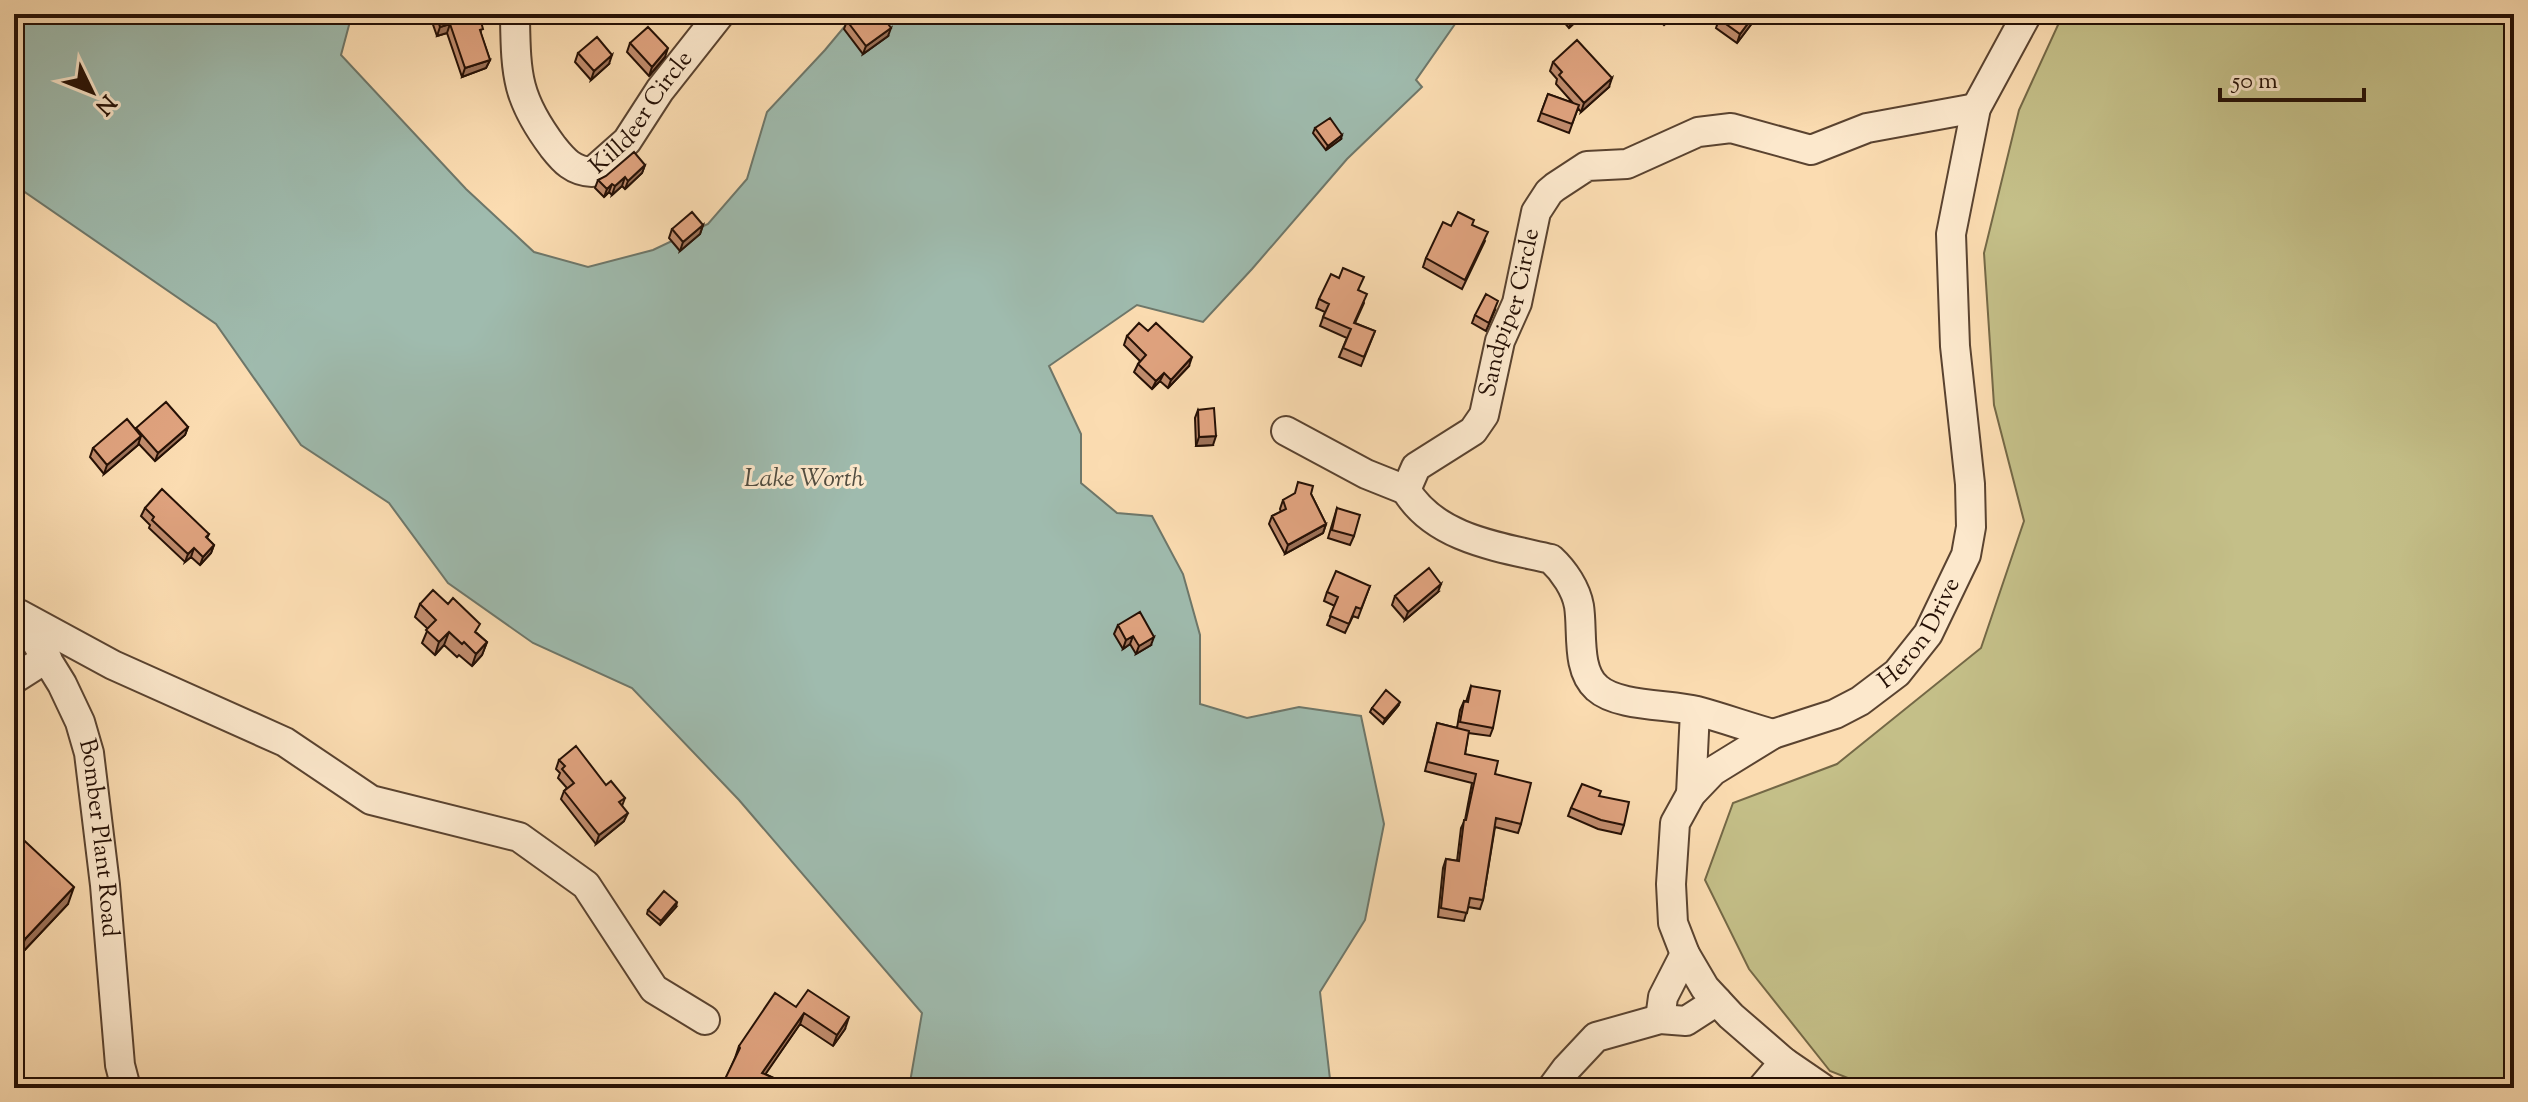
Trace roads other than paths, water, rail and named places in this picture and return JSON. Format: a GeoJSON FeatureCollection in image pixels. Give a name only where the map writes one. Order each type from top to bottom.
{"type":"FeatureCollection","features":[{"type":"Feature","properties":{"kind":"street","name":"Killdeer Circle"},"geometry":{"type":"LineString","coordinates":[[517,14],[516,61],[522,97],[537,125],[562,159],[578,172],[592,172],[627,141],[660,90],[720,14]]}},
{"type":"Feature","properties":{"kind":"street","name":"Heron Drive"},"geometry":{"type":"LineString","coordinates":[[1822,1088],[1784,1062],[1717,1001],[1705,988],[1685,954],[1673,923],[1671,884],[1675,823],[1691,794],[1713,771],[1773,734],[1835,714],[1860,701],[1897,673],[1928,634],[1966,555],[1971,527],[1970,484],[1955,346],[1951,234],[1976,108],[2027,14]]}},
{"type":"Feature","properties":{"kind":"street","name":"Sandpiper Circle"},"geometry":{"type":"LineString","coordinates":[[1406,490],[1416,467],[1473,431],[1484,415],[1500,341],[1517,303],[1536,212],[1555,187],[1587,166],[1627,164],[1698,132],[1731,128],[1811,150],[1867,128],[1976,108]]}},
{"type":"Feature","properties":{"kind":"street"},"geometry":{"type":"LineString","coordinates":[[1286,431],[1366,474],[1406,490],[1415,506],[1436,523],[1479,542],[1551,559],[1559,566],[1578,603],[1585,670],[1596,688],[1615,698],[1695,711],[1773,734]]}},
{"type":"Feature","properties":{"kind":"street"},"geometry":{"type":"LineString","coordinates":[[17,611],[113,665],[285,742],[371,800],[519,837],[586,885],[654,989],[705,1020]]}},
{"type":"Feature","properties":{"kind":"street","name":"Bomber Plant Road"},"geometry":{"type":"LineString","coordinates":[[17,611],[47,658],[80,722],[89,753],[105,885],[120,1065],[126,1088]]}},
{"type":"Feature","properties":{"kind":"street"},"geometry":{"type":"LineString","coordinates":[[14,679],[47,658]]}},
{"type":"Feature","properties":{"kind":"street"},"geometry":{"type":"LineString","coordinates":[[1691,794],[1695,711]]}},
{"type":"Feature","properties":{"kind":"street"},"geometry":{"type":"LineString","coordinates":[[1660,1019],[1663,997],[1685,954]]}},
{"type":"Feature","properties":{"kind":"street"},"geometry":{"type":"LineString","coordinates":[[1552,1088],[1596,1037],[1660,1019],[1686,1021],[1717,1001]]}},
{"type":"Feature","properties":{"kind":"street"},"geometry":{"type":"LineString","coordinates":[[1762,1088],[1784,1062]]}},
{"type":"Feature","properties":{"kind":"water","name":"Lake Worth"},"geometry":{"type":"Polygon","coordinates":[[[14,14],[161,14],[217,20],[224,14],[352,14],[341,55],[466,189],[534,252],[588,267],[653,250],[708,224],[747,179],[767,112],[855,14],[1462,14],[1416,80],[1422,87],[1347,159],[1203,322],[1137,305],[1049,366],[1081,434],[1081,483],[1117,513],[1152,516],[1183,574],[1200,635],[1200,704],[1247,718],[1299,707],[1361,716],[1384,824],[1365,920],[1320,992],[1331,1088],[909,1088],[922,1013],[739,800],[632,688],[533,643],[448,583],[389,503],[301,445],[216,324],[19,188],[14,179],[14,14]]]}}]}
